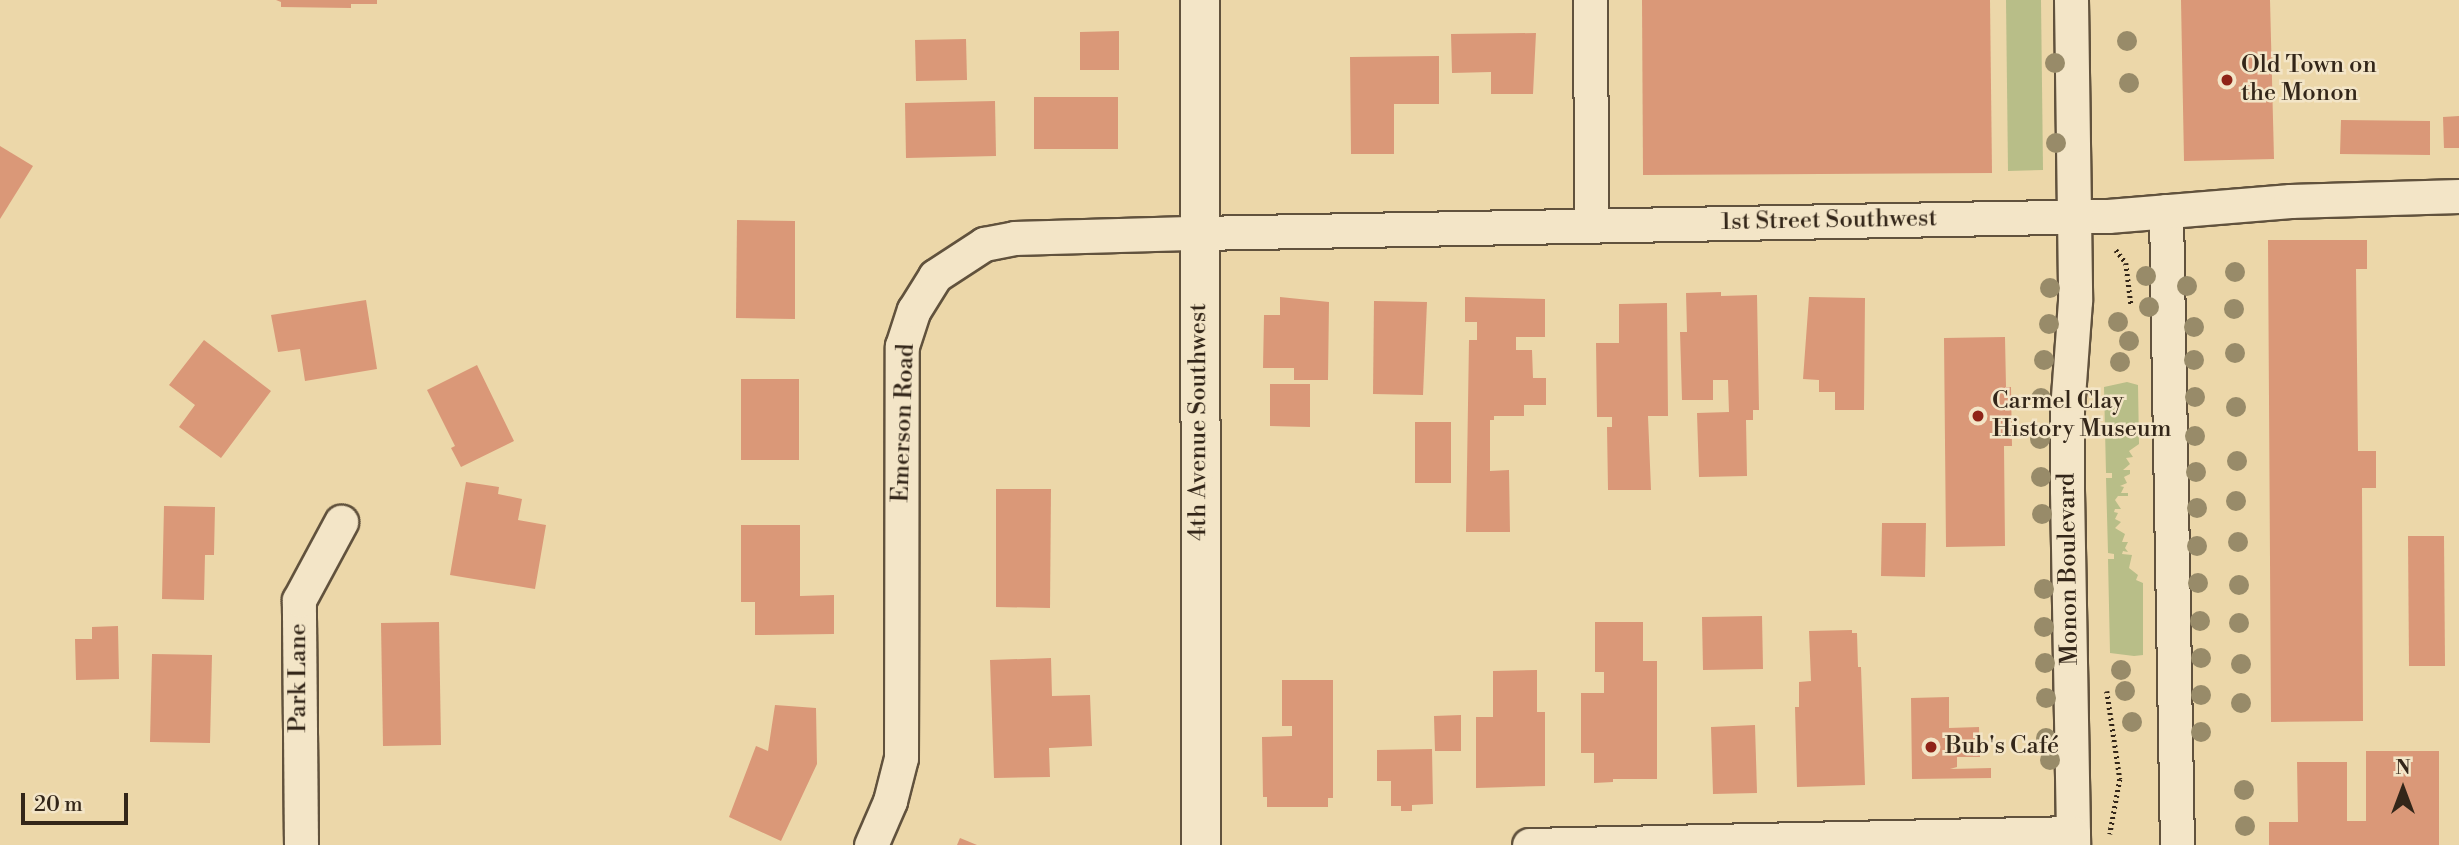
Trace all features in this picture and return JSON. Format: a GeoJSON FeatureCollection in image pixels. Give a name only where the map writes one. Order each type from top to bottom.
{"type":"FeatureCollection","features":[{"type":"Feature","properties":{"kind":"street","name":"4th Avenue Southwest"},"geometry":{"type":"LineString","coordinates":[[1200,0],[1200,845]]}},
{"type":"Feature","properties":{"kind":"street"},"geometry":{"type":"LineString","coordinates":[[1590,0],[1591,226]]}},
{"type":"Feature","properties":{"kind":"street","name":"Monon Boulevard"},"geometry":{"type":"LineString","coordinates":[[2071,0],[2075,301],[2067,411],[2073,839]]}},
{"type":"Feature","properties":{"kind":"street","name":"1st Street Southwest"},"geometry":{"type":"LineString","coordinates":[[1198,233],[2073,216],[2290,201],[2459,196]]}},
{"type":"Feature","properties":{"kind":"street"},"geometry":{"type":"LineString","coordinates":[[2166,211],[2177,845]]}},
{"type":"Feature","properties":{"kind":"street","name":"Emerson Road"},"geometry":{"type":"LineString","coordinates":[[871,845],[890,801],[901,758],[902,346],[914,310],[934,276],[984,244],[1014,238],[1198,233]]}},
{"type":"Feature","properties":{"kind":"street","name":"Park Lane"},"geometry":{"type":"LineString","coordinates":[[300,845],[299,600],[341,522]]}},
{"type":"Feature","properties":{"kind":"street"},"geometry":{"type":"LineString","coordinates":[[1529,845],[2073,839]]}},
{"type":"Feature","properties":{"kind":"green space"},"geometry":{"type":"Polygon","coordinates":[[[2006,0],[2041,0],[2043,170],[2008,171],[2006,0]]]}},
{"type":"Feature","properties":{"kind":"green space"},"geometry":{"type":"Polygon","coordinates":[[[2127,382],[2138,385],[2139,444],[2129,451],[2133,457],[2126,458],[2130,464],[2123,470],[2130,470],[2130,474],[2124,477],[2127,483],[2120,486],[2124,487],[2121,493],[2128,493],[2128,496],[2118,496],[2115,500],[2121,509],[2115,509],[2114,512],[2118,513],[2115,519],[2121,522],[2115,528],[2125,534],[2122,542],[2128,542],[2125,548],[2128,552],[2123,551],[2122,554],[2132,555],[2129,568],[2138,575],[2136,580],[2143,583],[2143,655],[2134,656],[2110,653],[2108,559],[2114,559],[2114,554],[2108,553],[2106,478],[2112,478],[2112,473],[2106,473],[2104,387],[2127,382]]]}},
{"type":"Feature","properties":{"kind":"building"},"geometry":{"type":"Polygon","coordinates":[[[276,0],[377,0],[377,4],[351,4],[351,8],[281,7],[281,2],[276,0]]]}},
{"type":"Feature","properties":{"kind":"building"},"geometry":{"type":"Polygon","coordinates":[[[1642,0],[1990,0],[1992,173],[1643,175],[1642,0]]]}},
{"type":"Feature","properties":{"kind":"building","name":"Old Town on the Monon"},"geometry":{"type":"Polygon","coordinates":[[[2181,0],[2270,0],[2274,159],[2184,161],[2181,0]]]}},
{"type":"Feature","properties":{"kind":"building"},"geometry":{"type":"Polygon","coordinates":[[[1119,31],[1119,70],[1080,70],[1080,32],[1119,31]]]}},
{"type":"Feature","properties":{"kind":"building"},"geometry":{"type":"Polygon","coordinates":[[[1536,33],[1533,94],[1491,94],[1491,72],[1452,73],[1451,34],[1536,33]]]}},
{"type":"Feature","properties":{"kind":"building"},"geometry":{"type":"Polygon","coordinates":[[[966,39],[967,80],[916,81],[915,40],[966,39]]]}},
{"type":"Feature","properties":{"kind":"building"},"geometry":{"type":"Polygon","coordinates":[[[1439,56],[1439,104],[1394,104],[1394,154],[1351,154],[1350,57],[1439,56]]]}},
{"type":"Feature","properties":{"kind":"building"},"geometry":{"type":"Polygon","coordinates":[[[1034,97],[1118,97],[1118,149],[1034,149],[1034,97]]]}},
{"type":"Feature","properties":{"kind":"building"},"geometry":{"type":"Polygon","coordinates":[[[995,101],[996,156],[906,158],[905,103],[995,101]]]}},
{"type":"Feature","properties":{"kind":"building"},"geometry":{"type":"Polygon","coordinates":[[[2459,116],[2459,148],[2444,148],[2443,117],[2459,116]]]}},
{"type":"Feature","properties":{"kind":"building"},"geometry":{"type":"Polygon","coordinates":[[[2341,120],[2430,121],[2430,155],[2340,154],[2341,120]]]}},
{"type":"Feature","properties":{"kind":"building"},"geometry":{"type":"Polygon","coordinates":[[[0,146],[33,166],[0,219],[0,146]]]}},
{"type":"Feature","properties":{"kind":"building"},"geometry":{"type":"Polygon","coordinates":[[[737,220],[795,221],[795,319],[736,318],[737,220]]]}},
{"type":"Feature","properties":{"kind":"building"},"geometry":{"type":"Polygon","coordinates":[[[2268,240],[2367,240],[2367,269],[2356,269],[2358,451],[2376,451],[2376,488],[2362,488],[2363,721],[2271,722],[2268,240]]]}},
{"type":"Feature","properties":{"kind":"building"},"geometry":{"type":"Polygon","coordinates":[[[1721,292],[1721,296],[1757,295],[1759,410],[1753,410],[1753,420],[1746,420],[1747,476],[1699,477],[1697,413],[1729,412],[1728,380],[1713,380],[1713,400],[1682,400],[1680,332],[1687,332],[1686,293],[1721,292]]]}},
{"type":"Feature","properties":{"kind":"building"},"geometry":{"type":"Polygon","coordinates":[[[1280,297],[1329,302],[1328,380],[1294,380],[1294,368],[1263,368],[1264,315],[1280,315],[1280,297]]]}},
{"type":"Feature","properties":{"kind":"building"},"geometry":{"type":"Polygon","coordinates":[[[1465,297],[1545,299],[1545,337],[1516,337],[1516,350],[1532,350],[1533,378],[1546,378],[1546,405],[1524,405],[1524,416],[1494,416],[1494,420],[1490,420],[1490,471],[1509,470],[1510,532],[1466,532],[1469,340],[1477,340],[1477,322],[1465,322],[1465,297]]]}},
{"type":"Feature","properties":{"kind":"building"},"geometry":{"type":"Polygon","coordinates":[[[1809,297],[1865,298],[1864,410],[1835,410],[1835,392],[1819,392],[1819,380],[1803,379],[1809,297]]]}},
{"type":"Feature","properties":{"kind":"building"},"geometry":{"type":"Polygon","coordinates":[[[366,300],[377,369],[305,381],[300,349],[278,352],[271,315],[366,300]]]}},
{"type":"Feature","properties":{"kind":"building"},"geometry":{"type":"Polygon","coordinates":[[[1374,301],[1427,302],[1423,395],[1373,394],[1374,301]]]}},
{"type":"Feature","properties":{"kind":"building"},"geometry":{"type":"Polygon","coordinates":[[[1667,303],[1668,416],[1648,416],[1651,490],[1608,490],[1607,427],[1612,427],[1612,417],[1597,417],[1596,343],[1619,343],[1619,304],[1667,303]]]}},
{"type":"Feature","properties":{"kind":"building","name":"Carmel Clay History Museum"},"geometry":{"type":"Polygon","coordinates":[[[2005,337],[2006,387],[2011,387],[2012,446],[2004,446],[2005,546],[1946,547],[1944,338],[2005,337]]]}},
{"type":"Feature","properties":{"kind":"building"},"geometry":{"type":"Polygon","coordinates":[[[204,340],[271,391],[221,458],[179,427],[195,405],[169,385],[204,340]]]}},
{"type":"Feature","properties":{"kind":"building"},"geometry":{"type":"Polygon","coordinates":[[[477,365],[514,441],[461,467],[451,448],[455,446],[427,390],[477,365]]]}},
{"type":"Feature","properties":{"kind":"building"},"geometry":{"type":"Polygon","coordinates":[[[741,379],[799,379],[799,460],[741,460],[741,379]]]}},
{"type":"Feature","properties":{"kind":"building"},"geometry":{"type":"Polygon","coordinates":[[[1270,384],[1310,384],[1310,427],[1270,426],[1270,384]]]}},
{"type":"Feature","properties":{"kind":"building"},"geometry":{"type":"Polygon","coordinates":[[[1415,422],[1451,422],[1451,483],[1415,483],[1415,422]]]}},
{"type":"Feature","properties":{"kind":"building"},"geometry":{"type":"Polygon","coordinates":[[[466,482],[499,487],[498,494],[522,499],[518,520],[546,525],[535,589],[450,575],[466,482]]]}},
{"type":"Feature","properties":{"kind":"building"},"geometry":{"type":"Polygon","coordinates":[[[996,489],[1051,489],[1050,608],[996,607],[996,489]]]}},
{"type":"Feature","properties":{"kind":"building"},"geometry":{"type":"Polygon","coordinates":[[[164,506],[215,507],[214,555],[205,555],[204,600],[162,599],[164,506]]]}},
{"type":"Feature","properties":{"kind":"building"},"geometry":{"type":"Polygon","coordinates":[[[1882,523],[1926,523],[1925,577],[1881,576],[1882,523]]]}},
{"type":"Feature","properties":{"kind":"building"},"geometry":{"type":"Polygon","coordinates":[[[741,525],[800,525],[800,596],[834,595],[834,634],[755,635],[755,602],[741,602],[741,525]]]}},
{"type":"Feature","properties":{"kind":"building"},"geometry":{"type":"Polygon","coordinates":[[[2408,536],[2444,536],[2445,666],[2409,666],[2408,536]]]}},
{"type":"Feature","properties":{"kind":"building"},"geometry":{"type":"Polygon","coordinates":[[[1762,616],[1763,669],[1703,670],[1702,617],[1762,616]]]}},
{"type":"Feature","properties":{"kind":"building"},"geometry":{"type":"Polygon","coordinates":[[[439,622],[441,745],[383,746],[381,623],[439,622]]]}},
{"type":"Feature","properties":{"kind":"building"},"geometry":{"type":"Polygon","coordinates":[[[1595,622],[1643,622],[1643,661],[1657,661],[1657,779],[1613,779],[1613,782],[1594,783],[1594,753],[1581,753],[1581,693],[1604,693],[1604,672],[1595,672],[1595,622]]]}},
{"type":"Feature","properties":{"kind":"building"},"geometry":{"type":"Polygon","coordinates":[[[118,626],[119,679],[76,680],[75,639],[92,639],[92,627],[118,626]]]}},
{"type":"Feature","properties":{"kind":"building"},"geometry":{"type":"Polygon","coordinates":[[[1852,630],[1852,633],[1857,633],[1858,667],[1861,667],[1865,785],[1797,787],[1795,707],[1799,707],[1799,682],[1811,681],[1809,631],[1852,630]]]}},
{"type":"Feature","properties":{"kind":"building"},"geometry":{"type":"Polygon","coordinates":[[[152,654],[212,655],[210,743],[150,742],[152,654]]]}},
{"type":"Feature","properties":{"kind":"building"},"geometry":{"type":"Polygon","coordinates":[[[1051,658],[1052,696],[1090,695],[1092,746],[1049,748],[1050,777],[994,778],[990,660],[1051,658]]]}},
{"type":"Feature","properties":{"kind":"building"},"geometry":{"type":"Polygon","coordinates":[[[1537,670],[1537,712],[1545,712],[1545,786],[1476,788],[1476,717],[1493,717],[1493,671],[1537,670]]]}},
{"type":"Feature","properties":{"kind":"building"},"geometry":{"type":"Polygon","coordinates":[[[1282,680],[1333,680],[1333,798],[1328,798],[1328,807],[1267,807],[1267,797],[1263,797],[1262,737],[1292,736],[1292,726],[1282,726],[1282,680]]]}},
{"type":"Feature","properties":{"kind":"building","name":"Bub's Café"},"geometry":{"type":"Polygon","coordinates":[[[1949,697],[1949,728],[1979,727],[1980,757],[1957,757],[1957,767],[1950,769],[1991,768],[1991,778],[1912,779],[1911,698],[1949,697]]]}},
{"type":"Feature","properties":{"kind":"building"},"geometry":{"type":"Polygon","coordinates":[[[775,705],[816,708],[817,764],[781,841],[729,817],[756,746],[768,751],[775,705]]]}},
{"type":"Feature","properties":{"kind":"building"},"geometry":{"type":"Polygon","coordinates":[[[1461,715],[1461,751],[1435,751],[1434,716],[1461,715]]]}},
{"type":"Feature","properties":{"kind":"building"},"geometry":{"type":"Polygon","coordinates":[[[1755,725],[1757,793],[1713,794],[1711,727],[1755,725]]]}},
{"type":"Feature","properties":{"kind":"building"},"geometry":{"type":"Polygon","coordinates":[[[1432,749],[1433,804],[1412,805],[1412,811],[1401,811],[1401,806],[1391,806],[1391,781],[1377,781],[1377,750],[1432,749]]]}},
{"type":"Feature","properties":{"kind":"building"},"geometry":{"type":"Polygon","coordinates":[[[2366,751],[2439,751],[2439,845],[2269,845],[2269,822],[2298,822],[2297,762],[2347,762],[2347,821],[2366,821],[2366,751]]]}},
{"type":"Feature","properties":{"kind":"building"},"geometry":{"type":"Polygon","coordinates":[[[960,838],[977,845],[957,845],[960,838]]]}},
{"type":"Feature","properties":{"kind":"place","name":"Old Town on the Monon"},"geometry":{"type":"Point","coordinates":[2227,80]}},
{"type":"Feature","properties":{"kind":"place","name":"Carmel Clay History Museum"},"geometry":{"type":"Point","coordinates":[1978,416]}},
{"type":"Feature","properties":{"kind":"place","name":"Bub's Café"},"geometry":{"type":"Point","coordinates":[1931,747]}}]}
